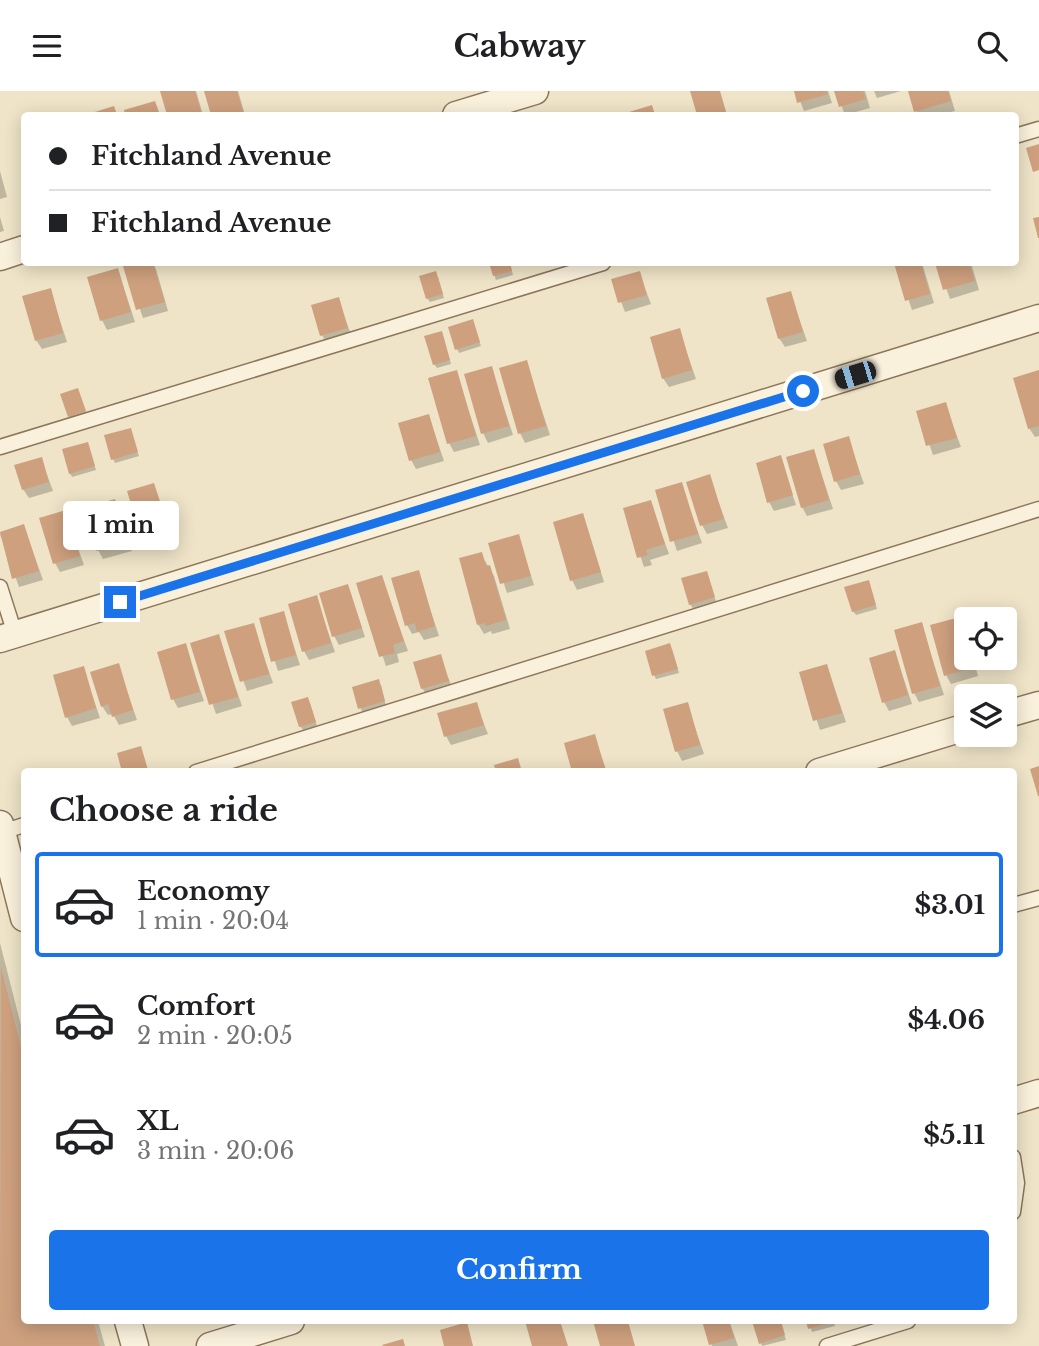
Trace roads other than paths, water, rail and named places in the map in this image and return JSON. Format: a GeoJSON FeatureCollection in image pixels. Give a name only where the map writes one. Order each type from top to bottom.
{"type":"FeatureCollection","features":[{"type":"Feature","properties":{"kind":"street"},"geometry":{"type":"LineString","coordinates":[[466,112],[535,91]]}},
{"type":"Feature","properties":{"kind":"street"},"geometry":{"type":"LineString","coordinates":[[0,257],[21,250]]}},
{"type":"Feature","properties":{"kind":"street"},"geometry":{"type":"LineString","coordinates":[[8,637],[1039,318]]}},
{"type":"Feature","properties":{"kind":"street"},"geometry":{"type":"LineString","coordinates":[[1017,711],[1039,705]]}},
{"type":"Feature","properties":{"kind":"street"},"geometry":{"type":"LineString","coordinates":[[832,768],[954,731]]}},
{"type":"Feature","properties":{"kind":"street"},"geometry":{"type":"LineString","coordinates":[[9,827],[21,900]]}},
{"type":"Feature","properties":{"kind":"street"},"geometry":{"type":"LineString","coordinates":[[1017,1100],[1039,1093]]}},
{"type":"Feature","properties":{"kind":"street"},"geometry":{"type":"LineString","coordinates":[[129,1324],[135,1346]]}},
{"type":"Feature","properties":{"kind":"street"},"geometry":{"type":"LineString","coordinates":[[210,1346],[281,1324]]}},
{"type":"Feature","properties":{"kind":"lane"},"geometry":{"type":"LineString","coordinates":[[1019,135],[1039,129]]}},
{"type":"Feature","properties":{"kind":"lane"},"geometry":{"type":"LineString","coordinates":[[0,447],[593,266]]}},
{"type":"Feature","properties":{"kind":"lane"},"geometry":{"type":"LineString","coordinates":[[209,768],[1039,509]]}},
{"type":"Feature","properties":{"kind":"lane"},"geometry":{"type":"LineString","coordinates":[[0,587],[8,637]]}},
{"type":"Feature","properties":{"kind":"lane"},"geometry":{"type":"LineString","coordinates":[[1017,904],[1039,898]]}},
{"type":"Feature","properties":{"kind":"lane"},"geometry":{"type":"LineString","coordinates":[[827,1346],[898,1324]]}}]}
